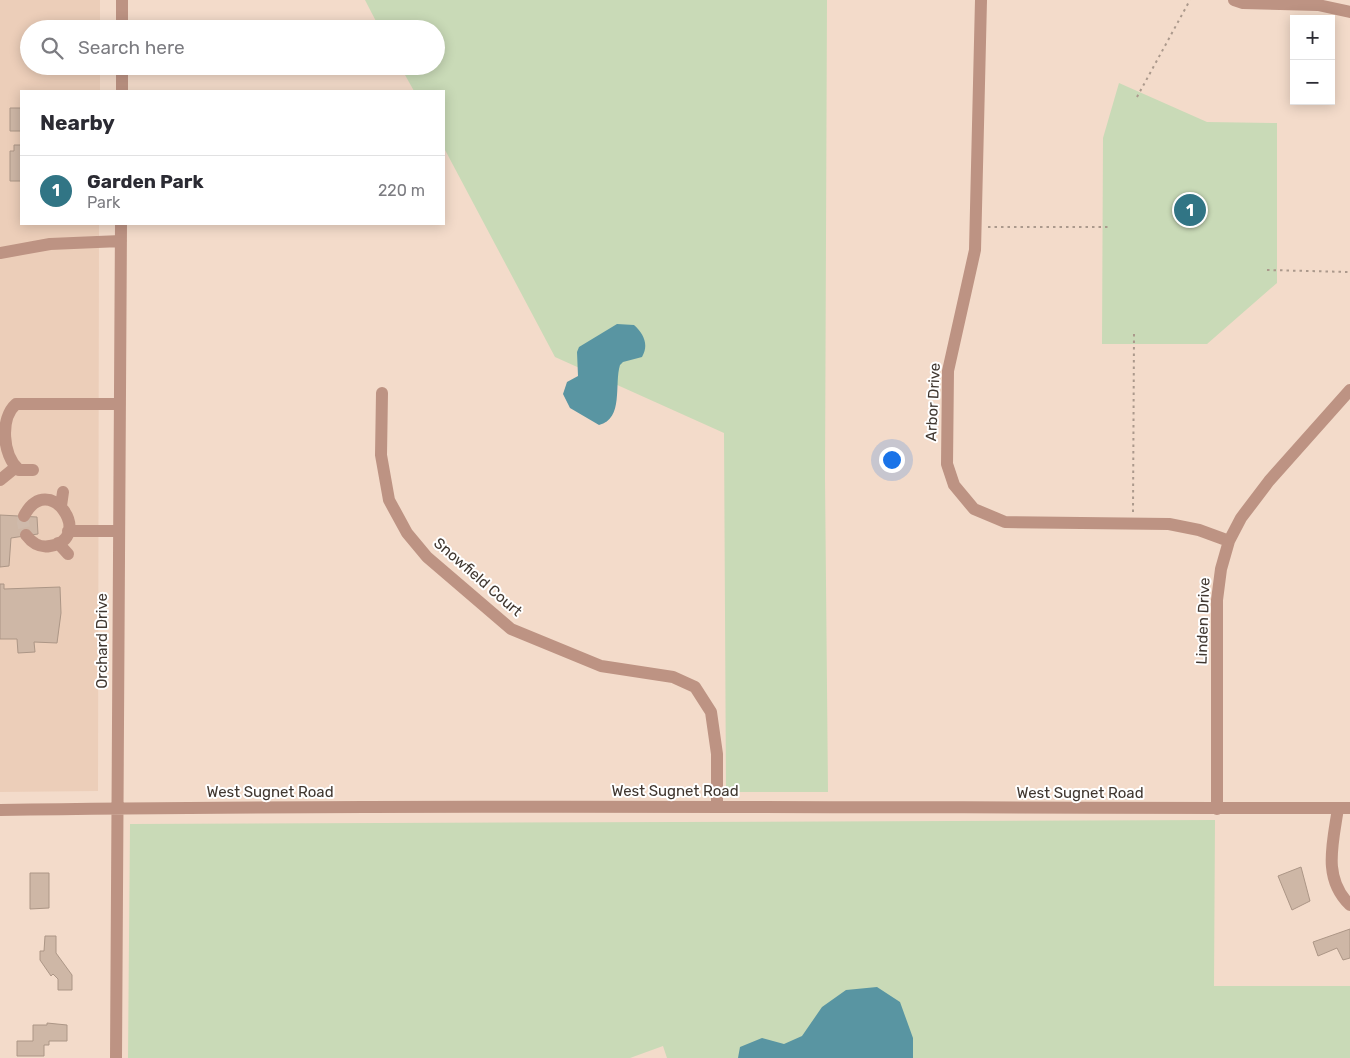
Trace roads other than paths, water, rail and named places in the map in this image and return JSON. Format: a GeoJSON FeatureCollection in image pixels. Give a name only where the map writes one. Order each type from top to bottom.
{"type":"FeatureCollection","features":[{"type":"Feature","properties":{"kind":"street"},"geometry":{"type":"LineString","coordinates":[[122,0],[122,20]]}},
{"type":"Feature","properties":{"kind":"street","name":"Arbor Drive"},"geometry":{"type":"LineString","coordinates":[[981,0],[976,227],[970,274],[948,371],[947,464],[954,486],[974,509],[1005,522],[1169,524],[1199,530],[1228,541]]}},
{"type":"Feature","properties":{"kind":"street"},"geometry":{"type":"LineString","coordinates":[[1234,0],[1243,3],[1318,5],[1350,12]]}},
{"type":"Feature","properties":{"kind":"street"},"geometry":{"type":"LineString","coordinates":[[122,75],[122,90]]}},
{"type":"Feature","properties":{"kind":"street","name":"Orchard Drive"},"geometry":{"type":"LineString","coordinates":[[116,1058],[121,225]]}},
{"type":"Feature","properties":{"kind":"street"},"geometry":{"type":"LineString","coordinates":[[0,252],[50,244],[121,241]]}},
{"type":"Feature","properties":{"kind":"street","name":"Linden Drive"},"geometry":{"type":"LineString","coordinates":[[1217,809],[1217,600],[1228,541],[1241,518],[1269,481],[1350,390]]}},
{"type":"Feature","properties":{"kind":"street","name":"Snowfield Court"},"geometry":{"type":"LineString","coordinates":[[382,394],[381,455],[389,500],[407,533],[427,557],[511,629],[601,666],[673,677],[695,687],[711,712],[717,754],[717,807]]}},
{"type":"Feature","properties":{"kind":"street"},"geometry":{"type":"LineString","coordinates":[[0,404],[120,404]]}},
{"type":"Feature","properties":{"kind":"street"},"geometry":{"type":"LineString","coordinates":[[16,404],[10,409],[5,422],[7,452],[19,470],[33,470]]}},
{"type":"Feature","properties":{"kind":"street"},"geometry":{"type":"LineString","coordinates":[[0,480],[16,467]]}},
{"type":"Feature","properties":{"kind":"street"},"geometry":{"type":"LineString","coordinates":[[62,506],[63,492]]}},
{"type":"Feature","properties":{"kind":"street"},"geometry":{"type":"LineString","coordinates":[[24,516],[27,509],[40,501],[47,500],[62,506],[69,517],[68,531],[58,543],[44,547],[37,545],[26,535]]}},
{"type":"Feature","properties":{"kind":"street"},"geometry":{"type":"LineString","coordinates":[[68,531],[119,531]]}},
{"type":"Feature","properties":{"kind":"street"},"geometry":{"type":"LineString","coordinates":[[58,543],[68,554]]}},
{"type":"Feature","properties":{"kind":"street","name":"West Sugnet Road"},"geometry":{"type":"LineString","coordinates":[[0,810],[118,808],[717,807],[1344,808]]}},
{"type":"Feature","properties":{"kind":"street"},"geometry":{"type":"LineString","coordinates":[[1344,808],[1331,872],[1338,890],[1350,905]]}},
{"type":"Feature","properties":{"kind":"water"},"geometry":{"type":"Polygon","coordinates":[[[617,324],[634,325],[643,336],[645,348],[642,357],[623,362],[620,365],[615,408],[612,416],[599,425],[570,408],[563,394],[567,382],[578,376],[577,352],[579,347],[617,324]]]}},
{"type":"Feature","properties":{"kind":"water"},"geometry":{"type":"Polygon","coordinates":[[[877,987],[900,1002],[913,1038],[913,1058],[738,1058],[740,1047],[762,1038],[784,1044],[802,1036],[822,1007],[846,990],[877,987]]]}},
{"type":"Feature","properties":{"kind":"tunnel"},"geometry":{"type":"LineString","coordinates":[[24,516],[23,523],[26,535]]}},
{"type":"Feature","properties":{"kind":"place","name":"Garden Park"},"geometry":{"type":"Point","coordinates":[1190,210]}}]}
